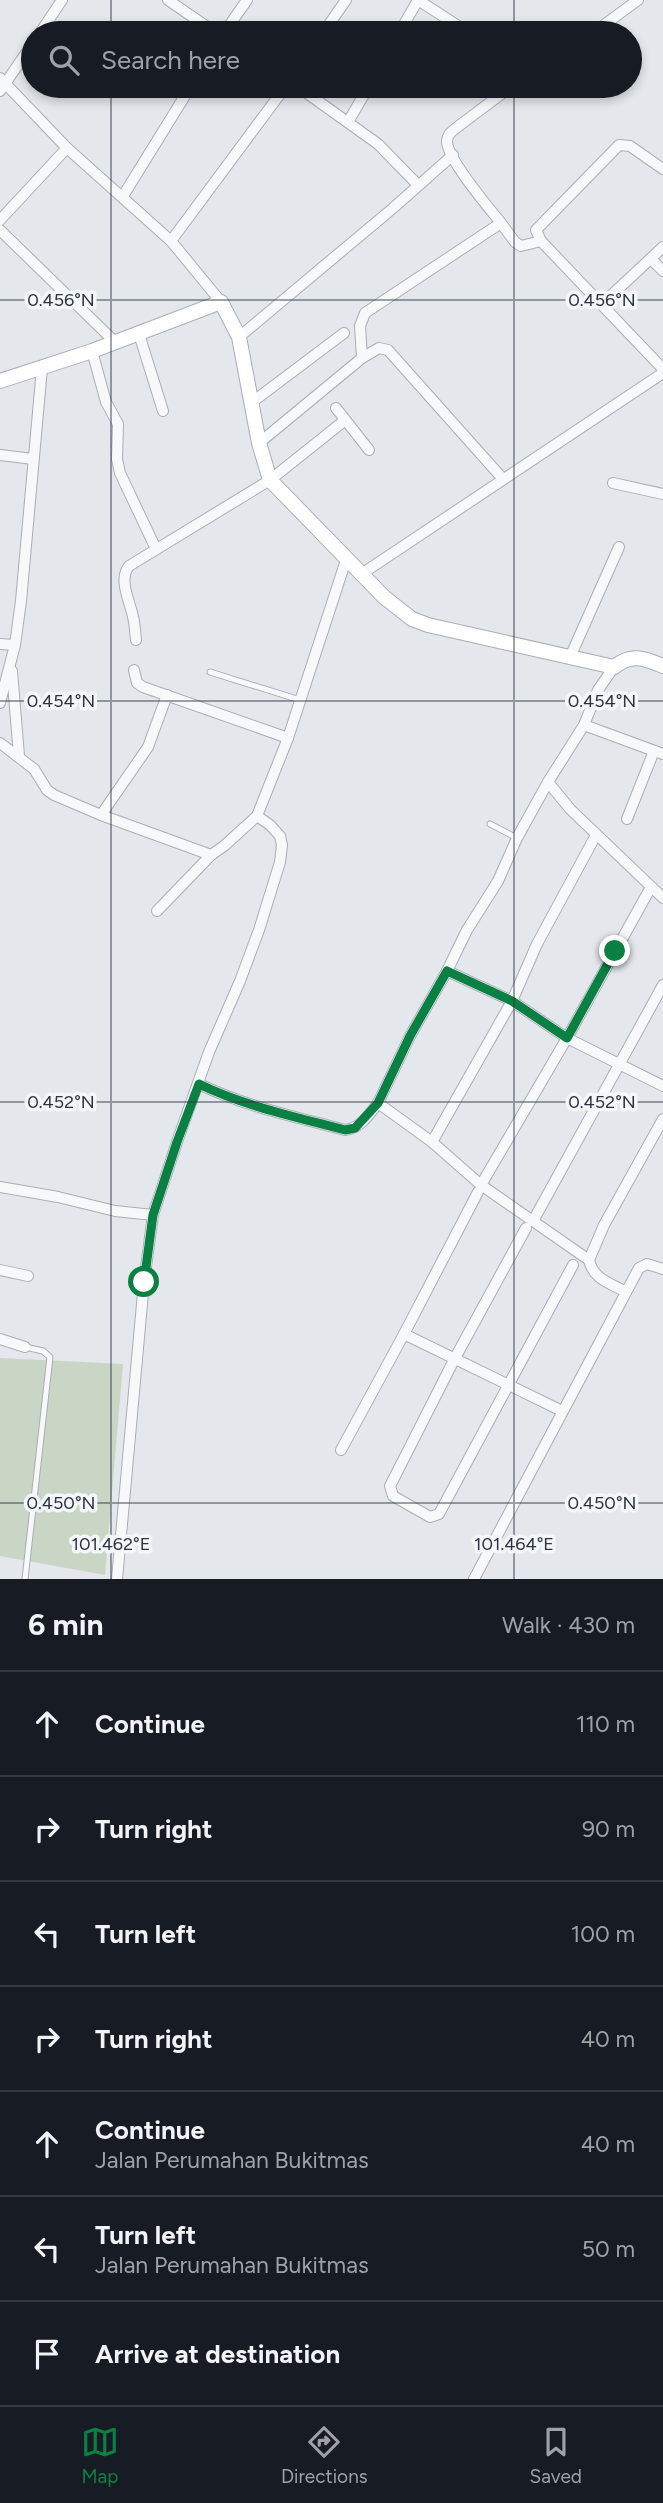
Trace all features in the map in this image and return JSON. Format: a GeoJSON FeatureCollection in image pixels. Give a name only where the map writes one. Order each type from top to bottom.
{"type":"FeatureCollection","features":[{"type":"Feature","properties":{"kind":"street"},"geometry":{"type":"LineString","coordinates":[[48,21],[62,0]]}},
{"type":"Feature","properties":{"kind":"street"},"geometry":{"type":"LineString","coordinates":[[168,0],[199,21]]}},
{"type":"Feature","properties":{"kind":"street"},"geometry":{"type":"LineString","coordinates":[[232,21],[247,0]]}},
{"type":"Feature","properties":{"kind":"street"},"geometry":{"type":"LineString","coordinates":[[331,21],[346,0]]}},
{"type":"Feature","properties":{"kind":"street"},"geometry":{"type":"LineString","coordinates":[[406,21],[418,0],[450,21]]}},
{"type":"Feature","properties":{"kind":"street"},"geometry":{"type":"LineString","coordinates":[[609,21],[638,0]]}},
{"type":"Feature","properties":{"kind":"street"},"geometry":{"type":"LineString","coordinates":[[21,59],[2,85],[67,148],[171,241],[221,302],[239,337],[259,443],[270,480],[322,536],[346,557],[360,575],[401,612],[428,625],[614,667]]}},
{"type":"Feature","properties":{"kind":"street"},"geometry":{"type":"LineString","coordinates":[[123,196],[184,98]]}},
{"type":"Feature","properties":{"kind":"street"},"geometry":{"type":"LineString","coordinates":[[171,241],[277,98]]}},
{"type":"Feature","properties":{"kind":"street"},"geometry":{"type":"LineString","coordinates":[[314,98],[395,159],[418,185]]}},
{"type":"Feature","properties":{"kind":"street"},"geometry":{"type":"LineString","coordinates":[[348,122],[362,98]]}},
{"type":"Feature","properties":{"kind":"street"},"geometry":{"type":"LineString","coordinates":[[496,98],[449,134],[447,140],[469,182],[521,246],[541,241]]}},
{"type":"Feature","properties":{"kind":"street"},"geometry":{"type":"LineString","coordinates":[[360,575],[663,371],[541,241],[537,227],[619,145],[630,146],[663,169]]}},
{"type":"Feature","properties":{"kind":"street"},"geometry":{"type":"LineString","coordinates":[[0,220],[67,148]]}},
{"type":"Feature","properties":{"kind":"street"},"geometry":{"type":"LineString","coordinates":[[239,337],[453,155]]}},
{"type":"Feature","properties":{"kind":"street"},"geometry":{"type":"LineString","coordinates":[[362,358],[360,326],[365,313],[501,223]]}},
{"type":"Feature","properties":{"kind":"street"},"geometry":{"type":"LineString","coordinates":[[0,230],[115,342]]}},
{"type":"Feature","properties":{"kind":"street"},"geometry":{"type":"LineString","coordinates":[[602,304],[663,247]]}},
{"type":"Feature","properties":{"kind":"street"},"geometry":{"type":"LineString","coordinates":[[652,260],[663,271]]}},
{"type":"Feature","properties":{"kind":"street"},"geometry":{"type":"LineString","coordinates":[[2,378],[92,351],[221,302]]}},
{"type":"Feature","properties":{"kind":"street"},"geometry":{"type":"LineString","coordinates":[[251,404],[344,333]]}},
{"type":"Feature","properties":{"kind":"street"},"geometry":{"type":"LineString","coordinates":[[139,334],[163,411]]}},
{"type":"Feature","properties":{"kind":"street"},"geometry":{"type":"LineString","coordinates":[[259,443],[362,358],[379,348],[388,349],[503,479]]}},
{"type":"Feature","properties":{"kind":"street"},"geometry":{"type":"LineString","coordinates":[[92,351],[106,402],[118,424],[117,459],[120,473],[156,549]]}},
{"type":"Feature","properties":{"kind":"street"},"geometry":{"type":"LineString","coordinates":[[0,703],[15,645],[42,368]]}},
{"type":"Feature","properties":{"kind":"street"},"geometry":{"type":"LineString","coordinates":[[336,408],[369,450]]}},
{"type":"Feature","properties":{"kind":"street"},"geometry":{"type":"LineString","coordinates":[[136,640],[134,619],[124,580],[129,566],[270,480],[345,421]]}},
{"type":"Feature","properties":{"kind":"street"},"geometry":{"type":"LineString","coordinates":[[0,455],[33,459]]}},
{"type":"Feature","properties":{"kind":"street"},"geometry":{"type":"LineString","coordinates":[[613,483],[663,494]]}},
{"type":"Feature","properties":{"kind":"street"},"geometry":{"type":"LineString","coordinates":[[571,656],[619,547]]}},
{"type":"Feature","properties":{"kind":"street"},"geometry":{"type":"LineString","coordinates":[[157,911],[211,855],[257,816],[288,738],[346,557]]}},
{"type":"Feature","properties":{"kind":"street"},"geometry":{"type":"LineString","coordinates":[[0,644],[15,645]]}},
{"type":"Feature","properties":{"kind":"street"},"geometry":{"type":"LineString","coordinates":[[199,1084],[218,1093],[287,1115],[345,1130],[360,1125],[378,1103],[410,1036],[467,930],[498,881],[517,838],[584,725],[598,690],[614,667],[624,659],[636,657],[663,666]]}},
{"type":"Feature","properties":{"kind":"street"},"geometry":{"type":"LineString","coordinates":[[11,662],[19,755]]}},
{"type":"Feature","properties":{"kind":"street"},"geometry":{"type":"LineString","coordinates":[[134,670],[137,683],[143,687],[288,738]]}},
{"type":"Feature","properties":{"kind":"street"},"geometry":{"type":"LineString","coordinates":[[102,816],[148,747],[167,695]]}},
{"type":"Feature","properties":{"kind":"street"},"geometry":{"type":"LineString","coordinates":[[584,725],[659,753],[627,819]]}},
{"type":"Feature","properties":{"kind":"street"},"geometry":{"type":"LineString","coordinates":[[0,743],[34,769],[47,790],[102,816],[211,855]]}},
{"type":"Feature","properties":{"kind":"street"},"geometry":{"type":"LineString","coordinates":[[548,782],[570,809],[663,898]]}},
{"type":"Feature","properties":{"kind":"street"},"geometry":{"type":"LineString","coordinates":[[117,1579],[144,1282],[153,1215],[209,1052],[259,930],[280,862],[282,845],[279,836],[257,816]]}},
{"type":"Feature","properties":{"kind":"street"},"geometry":{"type":"LineString","coordinates":[[432,1142],[512,1001],[537,944],[596,835]]}},
{"type":"Feature","properties":{"kind":"street"},"geometry":{"type":"LineString","coordinates":[[341,1450],[479,1188],[651,887]]}},
{"type":"Feature","properties":{"kind":"street"},"geometry":{"type":"LineString","coordinates":[[447,971],[512,1001],[567,1038],[663,1086]]}},
{"type":"Feature","properties":{"kind":"street"},"geometry":{"type":"LineString","coordinates":[[573,1265],[439,1514],[430,1517],[393,1496],[390,1486],[456,1358],[663,985]]}},
{"type":"Feature","properties":{"kind":"street"},"geometry":{"type":"LineString","coordinates":[[378,1103],[432,1142],[479,1188],[530,1224],[589,1260]]}},
{"type":"Feature","properties":{"kind":"street"},"geometry":{"type":"LineString","coordinates":[[626,1292],[595,1275],[589,1260],[604,1226],[663,1119]]}},
{"type":"Feature","properties":{"kind":"street"},"geometry":{"type":"LineString","coordinates":[[0,1187],[116,1211],[153,1215]]}},
{"type":"Feature","properties":{"kind":"street"},"geometry":{"type":"LineString","coordinates":[[474,1579],[641,1266],[647,1264],[663,1269]]}},
{"type":"Feature","properties":{"kind":"street"},"geometry":{"type":"LineString","coordinates":[[0,1270],[28,1276]]}},
{"type":"Feature","properties":{"kind":"street"},"geometry":{"type":"LineString","coordinates":[[404,1334],[562,1411]]}},
{"type":"Feature","properties":{"kind":"street"},"geometry":{"type":"LineString","coordinates":[[0,1339],[25,1347]]}},
{"type":"Feature","properties":{"kind":"lane"},"geometry":{"type":"LineString","coordinates":[[211,672],[300,700]]}},
{"type":"Feature","properties":{"kind":"lane"},"geometry":{"type":"LineString","coordinates":[[490,824],[517,838]]}},
{"type":"Feature","properties":{"kind":"lane"},"geometry":{"type":"LineString","coordinates":[[25,1347],[43,1351],[50,1357],[25,1579]]}},
{"type":"Feature","properties":{"kind":"green space"},"geometry":{"type":"Polygon","coordinates":[[[0,1358],[123,1364],[105,1575],[0,1556],[0,1358]]]}},
{"type":"Feature","properties":{"kind":"route"},"geometry":{"type":"LineString","coordinates":[[144,1282],[153,1215],[199,1084],[218,1093],[287,1115],[345,1130],[355,1128],[378,1103],[410,1036],[447,971],[512,1001],[567,1038],[615,951]]}}]}
